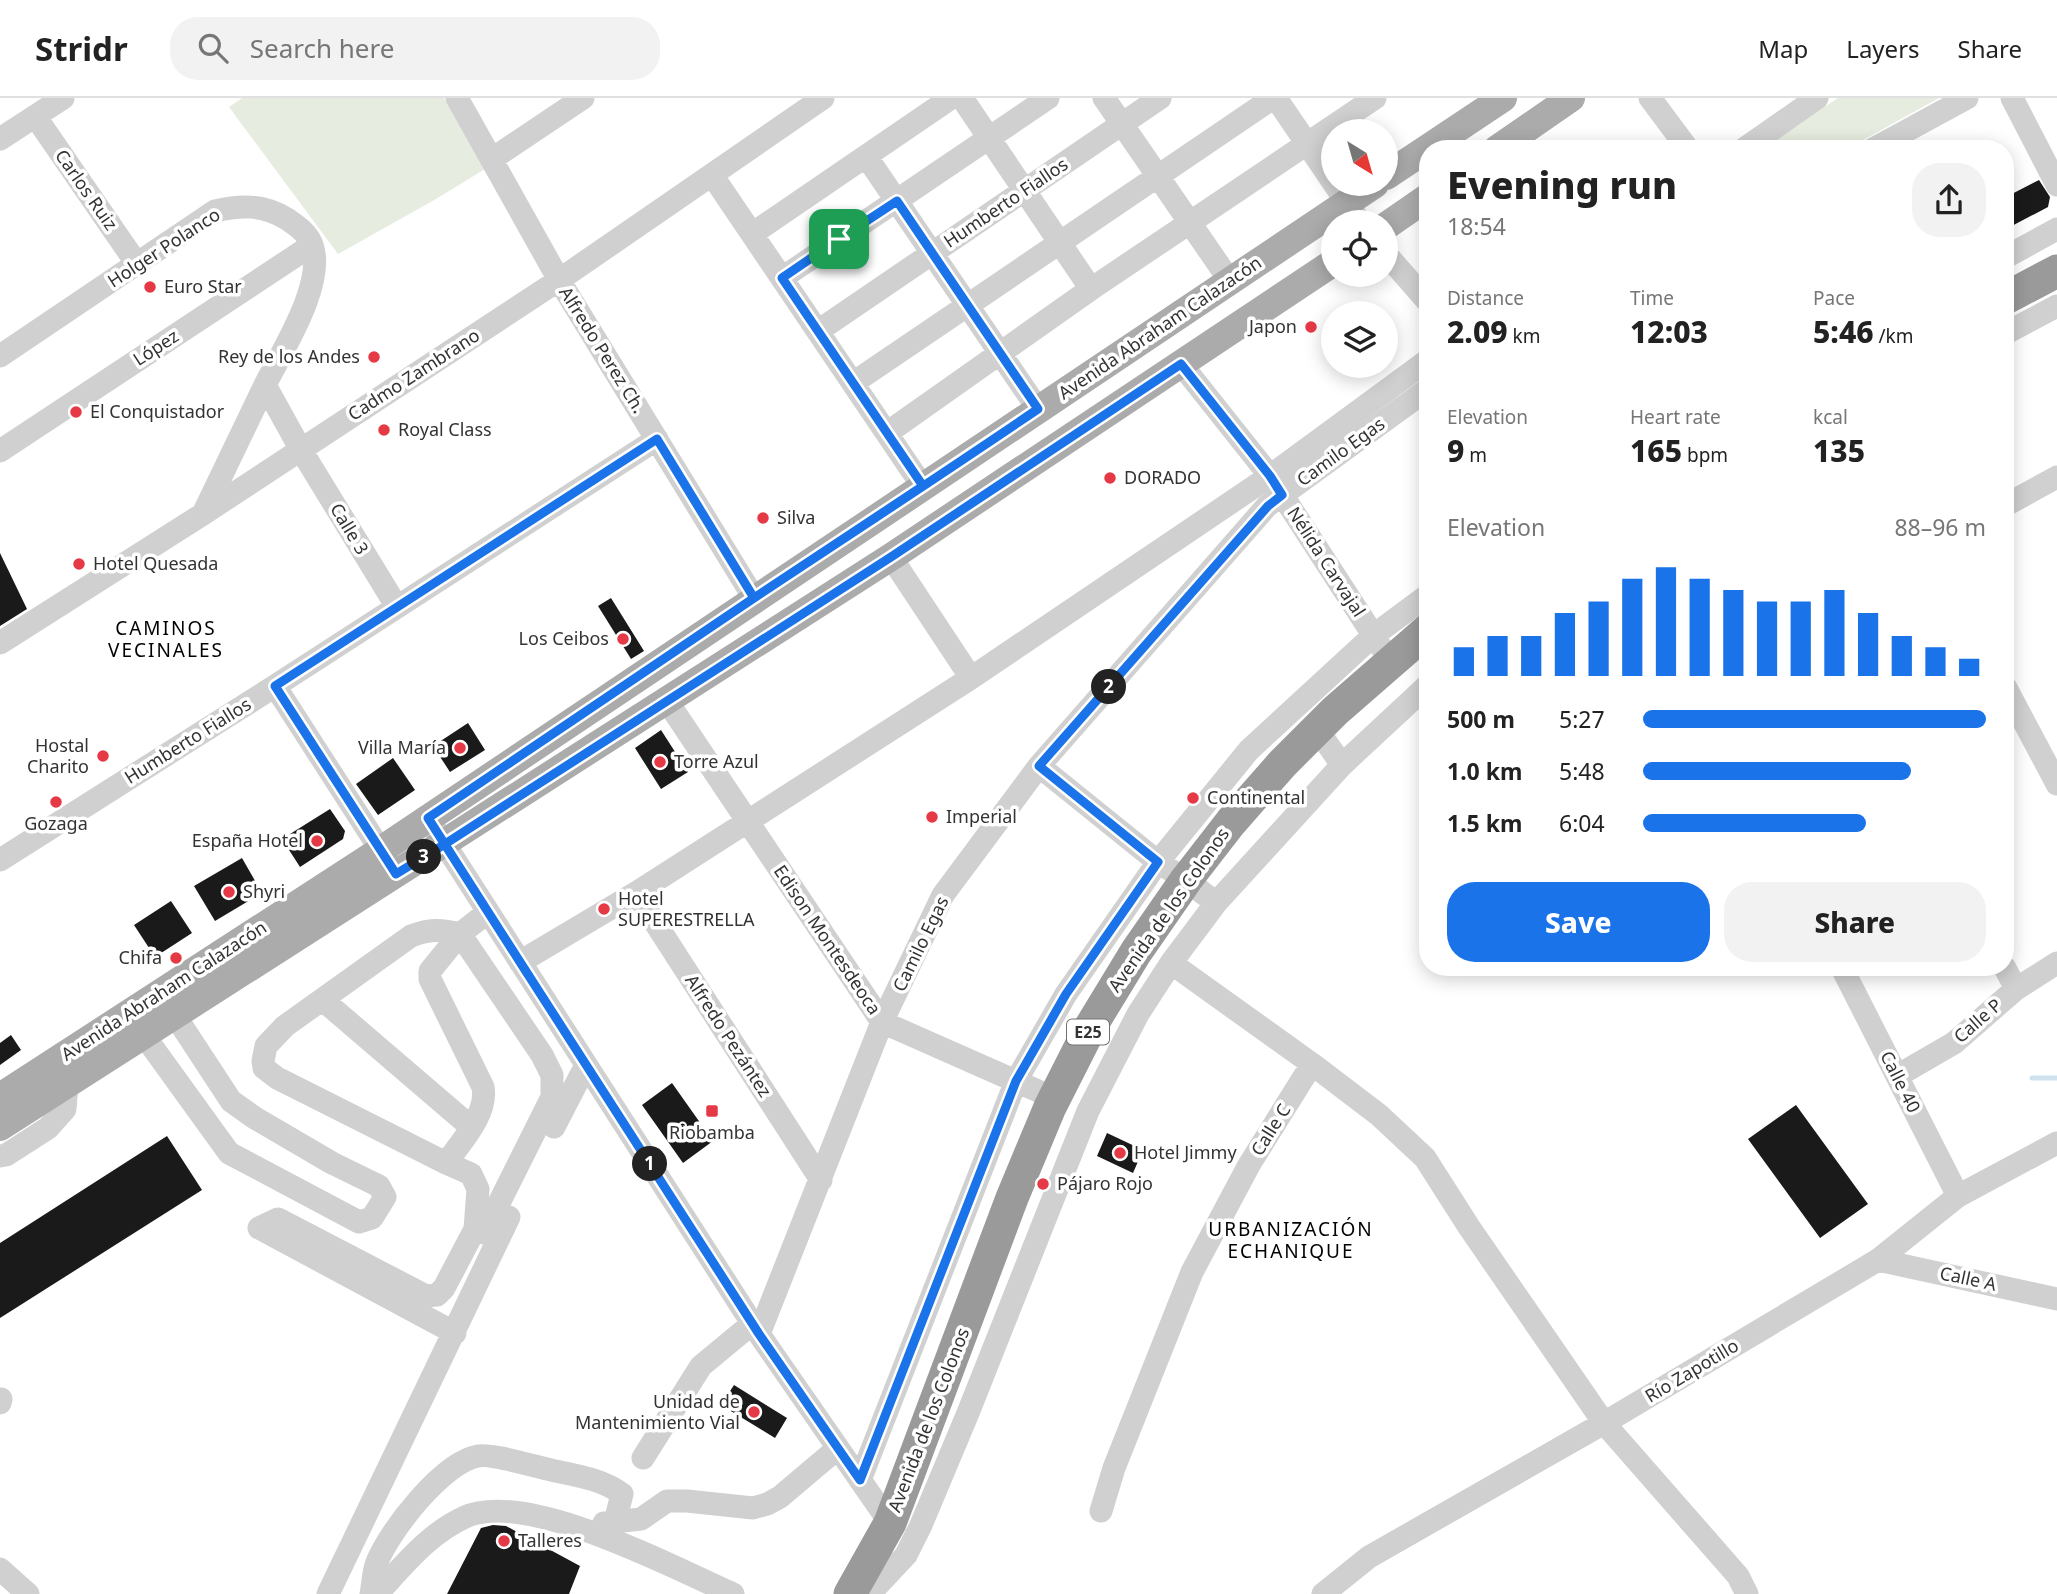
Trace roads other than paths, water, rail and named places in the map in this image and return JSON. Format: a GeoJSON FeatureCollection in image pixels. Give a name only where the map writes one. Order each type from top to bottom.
{"type":"FeatureCollection","features":[{"type":"Feature","properties":{"kind":"highway"},"geometry":{"type":"LineString","coordinates":[[2014,294],[2057,271]]}},
{"type":"Feature","properties":{"kind":"highway","name":"Avenida de los Colonos"},"geometry":{"type":"LineString","coordinates":[[868,1592],[890,1523],[1012,1198],[1054,1098],[1091,1026],[1136,952],[1186,880],[1231,822],[1317,729],[1419,638]]}},
{"type":"Feature","properties":{"kind":"main road"},"geometry":{"type":"LineString","coordinates":[[1440,140],[1503,98]]}},
{"type":"Feature","properties":{"kind":"main road"},"geometry":{"type":"LineString","coordinates":[[1510,140],[1571,98]]}},
{"type":"Feature","properties":{"kind":"main road"},"geometry":{"type":"LineString","coordinates":[[1398,168],[1419,154]]}},
{"type":"Feature","properties":{"kind":"main road","name":"Avenida Abraham Calazacón"},"geometry":{"type":"LineString","coordinates":[[1355,210],[1366,196]]}},
{"type":"Feature","properties":{"kind":"main road"},"geometry":{"type":"LineString","coordinates":[[1398,218],[1419,203]]}},
{"type":"Feature","properties":{"kind":"main road","name":"Avenida Abraham Calazacón"},"geometry":{"type":"LineString","coordinates":[[0,1097],[381,850],[1230,281],[1321,231]]}},
{"type":"Feature","properties":{"kind":"main road","name":"Avenida Abraham Calazacón"},"geometry":{"type":"LineString","coordinates":[[0,1127],[891,557],[1321,271]]}},
{"type":"Feature","properties":{"kind":"street"},"geometry":{"type":"LineString","coordinates":[[0,139],[63,98]]}},
{"type":"Feature","properties":{"kind":"street","name":"Alfredo Perez Ch."},"geometry":{"type":"LineString","coordinates":[[457,98],[559,280],[754,598]]}},
{"type":"Feature","properties":{"kind":"street"},"geometry":{"type":"LineString","coordinates":[[492,159],[583,98]]}},
{"type":"Feature","properties":{"kind":"street","name":"Cadmo Zambrano"},"geometry":{"type":"LineString","coordinates":[[0,643],[203,514],[559,280],[823,98]]}},
{"type":"Feature","properties":{"kind":"street"},"geometry":{"type":"LineString","coordinates":[[752,234],[951,98]]}},
{"type":"Feature","properties":{"kind":"street"},"geometry":{"type":"LineString","coordinates":[[962,98],[1091,289]]}},
{"type":"Feature","properties":{"kind":"street"},"geometry":{"type":"LineString","coordinates":[[782,278],[1048,98]]}},
{"type":"Feature","properties":{"kind":"street"},"geometry":{"type":"LineString","coordinates":[[1104,98],[1230,281]]}},
{"type":"Feature","properties":{"kind":"street","name":"Humberto Fiallos"},"geometry":{"type":"LineString","coordinates":[[818,331],[1160,98]]}},
{"type":"Feature","properties":{"kind":"street"},"geometry":{"type":"LineString","coordinates":[[853,383],[1275,98],[1351,210]]}},
{"type":"Feature","properties":{"kind":"street"},"geometry":{"type":"LineString","coordinates":[[887,433],[1091,289],[1375,98]]}},
{"type":"Feature","properties":{"kind":"street"},"geometry":{"type":"LineString","coordinates":[[1650,98],[1681,140]]}},
{"type":"Feature","properties":{"kind":"street"},"geometry":{"type":"LineString","coordinates":[[1757,140],[1817,98]]}},
{"type":"Feature","properties":{"kind":"street"},"geometry":{"type":"LineString","coordinates":[[1890,140],[1968,98]]}},
{"type":"Feature","properties":{"kind":"street"},"geometry":{"type":"LineString","coordinates":[[2012,98],[2057,184]]}},
{"type":"Feature","properties":{"kind":"street","name":"Carlos Ruiz"},"geometry":{"type":"LineString","coordinates":[[35,116],[137,264]]}},
{"type":"Feature","properties":{"kind":"street"},"geometry":{"type":"LineString","coordinates":[[866,156],[1038,409]]}},
{"type":"Feature","properties":{"kind":"street"},"geometry":{"type":"LineString","coordinates":[[712,174],[923,486]]}},
{"type":"Feature","properties":{"kind":"street","name":"Holger Polanco"},"geometry":{"type":"LineString","coordinates":[[0,356],[215,211],[237,206],[262,208],[282,216],[302,229],[314,256]]}},
{"type":"Feature","properties":{"kind":"street"},"geometry":{"type":"LineString","coordinates":[[2014,253],[2057,229]]}},
{"type":"Feature","properties":{"kind":"street"},"geometry":{"type":"LineString","coordinates":[[203,514],[311,293],[314,256]]}},
{"type":"Feature","properties":{"kind":"street","name":"López"},"geometry":{"type":"LineString","coordinates":[[0,451],[314,256]]}},
{"type":"Feature","properties":{"kind":"street"},"geometry":{"type":"LineString","coordinates":[[1398,268],[1419,292]]}},
{"type":"Feature","properties":{"kind":"street"},"geometry":{"type":"LineString","coordinates":[[2014,329],[2057,306]]}},
{"type":"Feature","properties":{"kind":"street","name":"Nélida Carvajal"},"geometry":{"type":"LineString","coordinates":[[1181,364],[1276,485],[1391,663]]}},
{"type":"Feature","properties":{"kind":"street","name":"Camilo Egas"},"geometry":{"type":"LineString","coordinates":[[756,1328],[821,1180],[882,1022],[943,895],[1039,766],[1268,506],[1276,485],[1419,367]]}},
{"type":"Feature","properties":{"kind":"street","name":"Calle 3"},"geometry":{"type":"LineString","coordinates":[[265,385],[301,450],[397,607]]}},
{"type":"Feature","properties":{"kind":"street","name":"Camilo Egas"},"geometry":{"type":"LineString","coordinates":[[520,962],[747,822],[1419,395]]}},
{"type":"Feature","properties":{"kind":"street","name":"Humberto Fiallos"},"geometry":{"type":"LineString","coordinates":[[0,860],[657,439]]}},
{"type":"Feature","properties":{"kind":"street"},"geometry":{"type":"LineString","coordinates":[[2014,502],[2054,486]]}},
{"type":"Feature","properties":{"kind":"street"},"geometry":{"type":"LineString","coordinates":[[891,557],[971,678]]}},
{"type":"Feature","properties":{"kind":"street"},"geometry":{"type":"LineString","coordinates":[[860,1480],[1016,1081],[1066,994],[1158,862],[1249,750],[1374,635],[1419,602]]}},
{"type":"Feature","properties":{"kind":"street"},"geometry":{"type":"LineString","coordinates":[[275,686],[396,874]]}},
{"type":"Feature","properties":{"kind":"street"},"geometry":{"type":"LineString","coordinates":[[868,1592],[906,1555],[921,1525],[1088,1111],[1138,1014],[1171,963],[1216,903],[1342,765],[1419,693]]}},
{"type":"Feature","properties":{"kind":"street","name":"Edison Montesdeoca"},"geometry":{"type":"LineString","coordinates":[[667,701],[882,1022],[1054,1098]]}},
{"type":"Feature","properties":{"kind":"street"},"geometry":{"type":"LineString","coordinates":[[2014,703],[2057,784]]}},
{"type":"Feature","properties":{"kind":"street"},"geometry":{"type":"LineString","coordinates":[[1317,729],[1342,765]]}},
{"type":"Feature","properties":{"kind":"street"},"geometry":{"type":"LineString","coordinates":[[1039,766],[1158,862],[1216,903]]}},
{"type":"Feature","properties":{"kind":"street"},"geometry":{"type":"LineString","coordinates":[[428,818],[756,1328],[890,1523]]}},
{"type":"Feature","properties":{"kind":"street","name":"Alfredo Pezántez"},"geometry":{"type":"LineString","coordinates":[[636,892],[821,1180]]}},
{"type":"Feature","properties":{"kind":"street"},"geometry":{"type":"LineString","coordinates":[[446,1163],[484,1104],[483,1087],[430,979],[430,971],[460,934],[488,912]]}},
{"type":"Feature","properties":{"kind":"street"},"geometry":{"type":"LineString","coordinates":[[328,1594],[455,1333],[485,1234],[552,1097],[552,1075],[542,1055],[460,934],[438,929],[424,931],[411,936],[324,1001],[285,1026],[267,1046],[264,1068],[276,1078],[471,1174],[478,1189],[485,1234]]}},
{"type":"Feature","properties":{"kind":"street","name":"Calle P"},"geometry":{"type":"LineString","coordinates":[[1897,1076],[1954,1043],[2016,989],[2057,962]]}},
{"type":"Feature","properties":{"kind":"street"},"geometry":{"type":"LineString","coordinates":[[1171,963],[1379,1115],[1425,1158],[1604,1423],[1738,1576],[1747,1594]]}},
{"type":"Feature","properties":{"kind":"street","name":"Calle 40"},"geometry":{"type":"LineString","coordinates":[[1846,976],[1958,1196]]}},
{"type":"Feature","properties":{"kind":"street"},"geometry":{"type":"LineString","coordinates":[[2009,976],[2016,989]]}},
{"type":"Feature","properties":{"kind":"street"},"geometry":{"type":"LineString","coordinates":[[324,1001],[471,1127]]}},
{"type":"Feature","properties":{"kind":"street"},"geometry":{"type":"LineString","coordinates":[[143,1034],[229,1153],[359,1222],[372,1218],[385,1197],[379,1186],[331,1163],[231,1101],[174,1014]]}},
{"type":"Feature","properties":{"kind":"street","name":"Calle C"},"geometry":{"type":"LineString","coordinates":[[1101,1511],[1114,1468],[1192,1272],[1249,1165],[1312,1064]]}},
{"type":"Feature","properties":{"kind":"street"},"geometry":{"type":"LineString","coordinates":[[455,1333],[259,1228],[278,1219],[426,1296],[437,1295],[485,1234],[586,1065]]}},
{"type":"Feature","properties":{"kind":"street"},"geometry":{"type":"LineString","coordinates":[[0,1156],[6,1155],[48,1128],[65,1109],[67,1084]]}},
{"type":"Feature","properties":{"kind":"street","name":"Río Zapotillo"},"geometry":{"type":"LineString","coordinates":[[1323,1594],[1368,1557],[1604,1423],[1878,1260],[1958,1196],[2057,1143]]}},
{"type":"Feature","properties":{"kind":"street","name":"Calle A"},"geometry":{"type":"LineString","coordinates":[[1878,1260],[2057,1299]]}},
{"type":"Feature","properties":{"kind":"street"},"geometry":{"type":"LineString","coordinates":[[643,1458],[701,1366],[756,1328]]}},
{"type":"Feature","properties":{"kind":"street"},"geometry":{"type":"LineString","coordinates":[[580,1527],[641,1519],[667,1501],[752,1508],[767,1504],[780,1497],[838,1448]]}},
{"type":"Feature","properties":{"kind":"street"},"geometry":{"type":"LineString","coordinates":[[374,1594],[377,1563],[402,1521],[433,1483],[456,1465],[480,1455],[577,1475],[615,1488],[622,1494],[615,1522]]}},
{"type":"Feature","properties":{"kind":"street"},"geometry":{"type":"LineString","coordinates":[[374,1594],[427,1540],[467,1516],[496,1511],[529,1515],[580,1527],[733,1594]]}},
{"type":"Feature","properties":{"kind":"street"},"geometry":{"type":"LineString","coordinates":[[0,1569],[28,1594]]}},
{"type":"Feature","properties":{"kind":"waterway"},"geometry":{"type":"LineString","coordinates":[[2032,1078],[2057,1078]]}},
{"type":"Feature","properties":{"kind":"place","name":"Euro Star"},"geometry":{"type":"Point","coordinates":[150,287]}},
{"type":"Feature","properties":{"kind":"place","name":"Japon"},"geometry":{"type":"Point","coordinates":[1311,327]}},
{"type":"Feature","properties":{"kind":"place","name":"Rey de los Andes"},"geometry":{"type":"Point","coordinates":[374,357]}},
{"type":"Feature","properties":{"kind":"place","name":"El Conquistador"},"geometry":{"type":"Point","coordinates":[76,412]}},
{"type":"Feature","properties":{"kind":"place","name":"Royal Class"},"geometry":{"type":"Point","coordinates":[384,430]}},
{"type":"Feature","properties":{"kind":"place","name":"DORADO"},"geometry":{"type":"Point","coordinates":[1110,478]}},
{"type":"Feature","properties":{"kind":"place","name":"Silva"},"geometry":{"type":"Point","coordinates":[763,518]}},
{"type":"Feature","properties":{"kind":"place","name":"Hotel Quesada"},"geometry":{"type":"Point","coordinates":[79,564]}},
{"type":"Feature","properties":{"kind":"place","name":"Los Ceibos"},"geometry":{"type":"Point","coordinates":[623,639]}},
{"type":"Feature","properties":{"kind":"place","name":"Villa María"},"geometry":{"type":"Point","coordinates":[460,748]}},
{"type":"Feature","properties":{"kind":"place","name":"Hostal Charito"},"geometry":{"type":"Point","coordinates":[103,756]}},
{"type":"Feature","properties":{"kind":"place","name":"Torre Azul"},"geometry":{"type":"Point","coordinates":[660,762]}},
{"type":"Feature","properties":{"kind":"place","name":"Continental"},"geometry":{"type":"Point","coordinates":[1193,798]}},
{"type":"Feature","properties":{"kind":"place","name":"Gozaga"},"geometry":{"type":"Point","coordinates":[56,802]}},
{"type":"Feature","properties":{"kind":"place","name":"Imperial"},"geometry":{"type":"Point","coordinates":[932,817]}},
{"type":"Feature","properties":{"kind":"place","name":"España Hotel"},"geometry":{"type":"Point","coordinates":[317,841]}},
{"type":"Feature","properties":{"kind":"place","name":"Shyri"},"geometry":{"type":"Point","coordinates":[229,892]}},
{"type":"Feature","properties":{"kind":"place","name":"Hotel SUPERESTRELLA"},"geometry":{"type":"Point","coordinates":[604,909]}},
{"type":"Feature","properties":{"kind":"place","name":"Chifa"},"geometry":{"type":"Point","coordinates":[176,958]}},
{"type":"Feature","properties":{"kind":"place","name":"Riobamba"},"geometry":{"type":"Point","coordinates":[712,1111]}},
{"type":"Feature","properties":{"kind":"place","name":"Hotel Jimmy"},"geometry":{"type":"Point","coordinates":[1120,1153]}},
{"type":"Feature","properties":{"kind":"place","name":"Pájaro Rojo"},"geometry":{"type":"Point","coordinates":[1043,1184]}},
{"type":"Feature","properties":{"kind":"place","name":"Unidad de Mantenimiento Vial"},"geometry":{"type":"Point","coordinates":[754,1412]}},
{"type":"Feature","properties":{"kind":"place","name":"Talleres"},"geometry":{"type":"Point","coordinates":[504,1541]}},
{"type":"Feature","properties":{"kind":"district","name":"CAMINOS VECINALES"},"geometry":{"type":"Point","coordinates":[166,639]}},
{"type":"Feature","properties":{"kind":"district","name":"URBANIZACIÓN ECHANIQUE"},"geometry":{"type":"Point","coordinates":[1291,1240]}}]}
